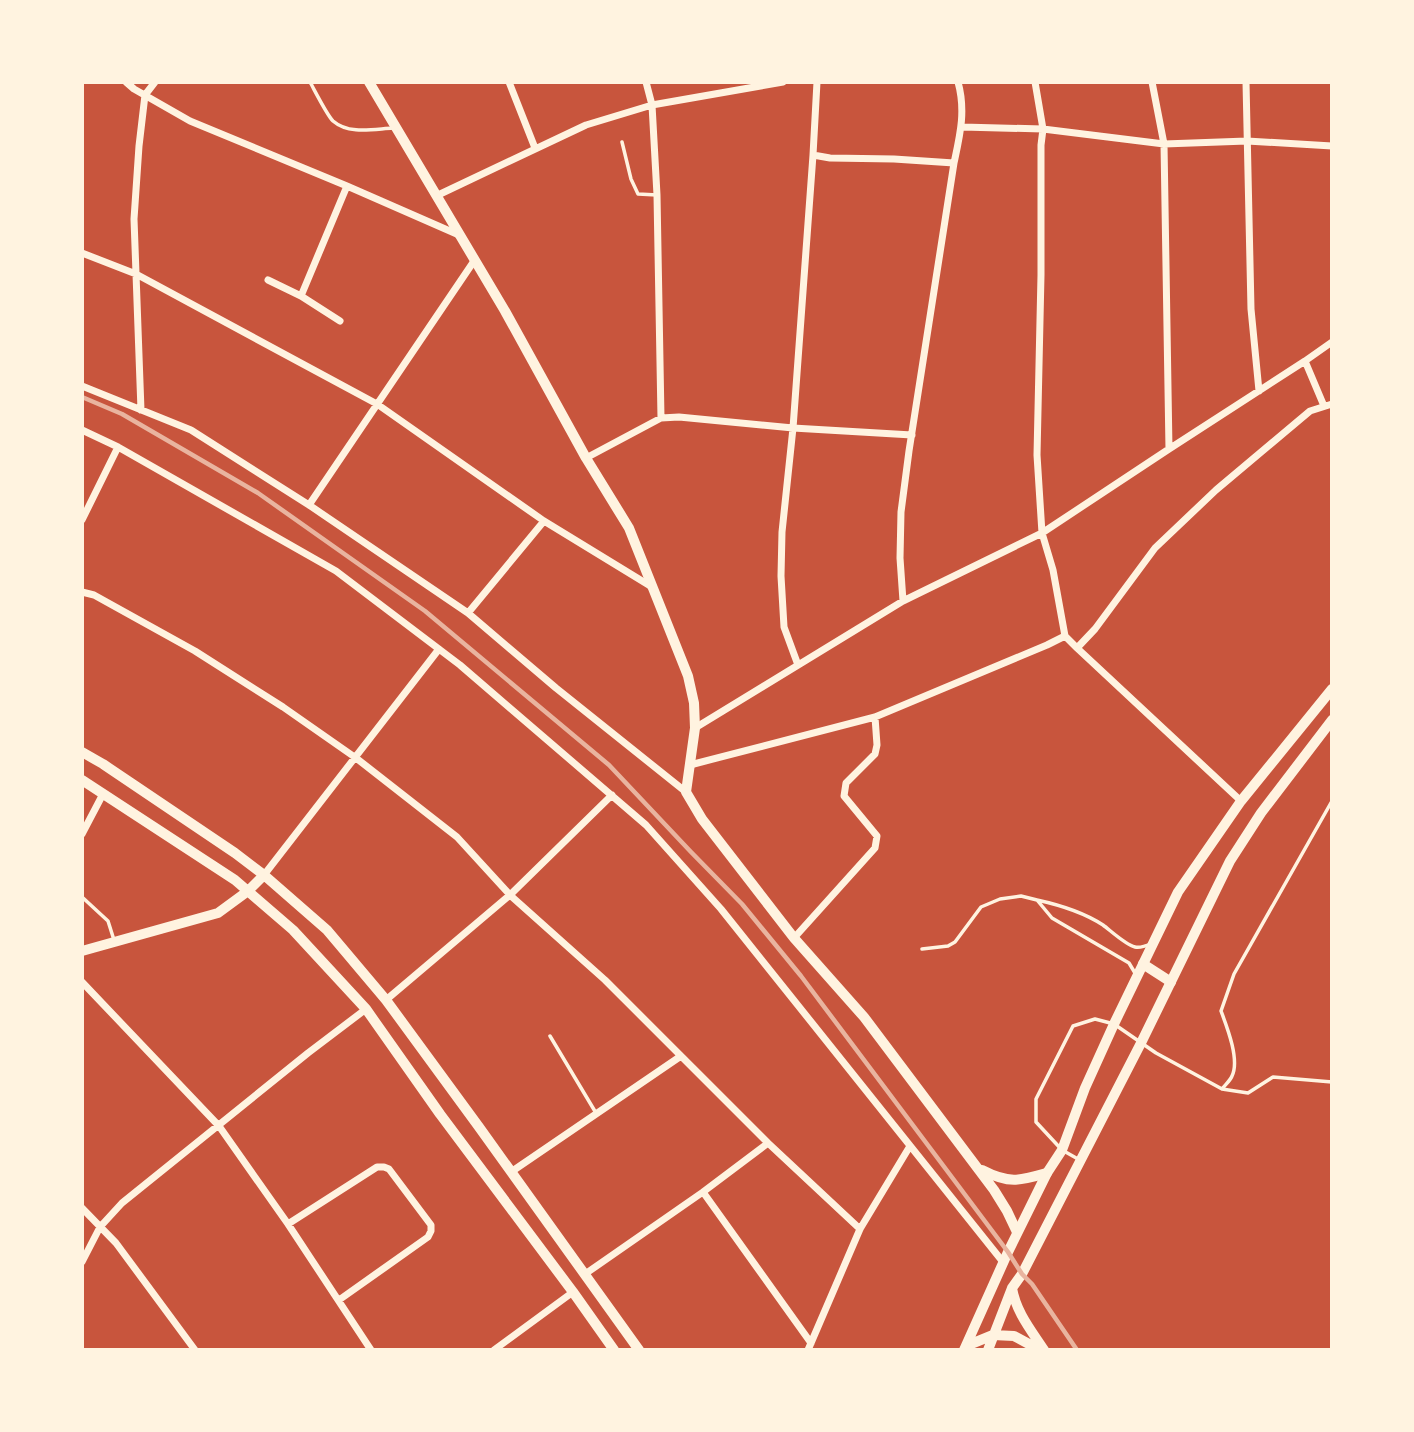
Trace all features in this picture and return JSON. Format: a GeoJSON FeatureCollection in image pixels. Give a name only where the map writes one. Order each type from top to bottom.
{"type":"FeatureCollection","features":[{"type":"Feature","properties":{"kind":"main road"},"geometry":{"type":"LineString","coordinates":[[369,82],[505,310],[586,458],[629,528],[688,676],[694,703],[695,729],[686,792],[702,819],[794,938],[864,1017],[1001,1201],[1017,1232]]}},
{"type":"Feature","properties":{"kind":"main road"},"geometry":{"type":"LineString","coordinates":[[965,1348],[1017,1232],[1062,1150],[1085,1088],[1178,892],[1241,802],[1332,689]]}},
{"type":"Feature","properties":{"kind":"main road"},"geometry":{"type":"LineString","coordinates":[[988,1350],[1012,1288],[1022,1274],[1141,1044],[1230,861],[1261,813],[1332,720]]}},
{"type":"Feature","properties":{"kind":"main road"},"geometry":{"type":"LineString","coordinates":[[82,752],[264,875],[327,930],[386,1000],[639,1350]]}},
{"type":"Feature","properties":{"kind":"main road"},"geometry":{"type":"LineString","coordinates":[[82,780],[235,880],[293,930],[366,1009],[614,1350]]}},
{"type":"Feature","properties":{"kind":"main road"},"geometry":{"type":"LineString","coordinates":[[82,951],[218,914],[264,875]]}},
{"type":"Feature","properties":{"kind":"main road"},"geometry":{"type":"LineString","coordinates":[[1143,964],[1171,982]]}},
{"type":"Feature","properties":{"kind":"main road"},"geometry":{"type":"LineString","coordinates":[[976,1166],[998,1179],[1008,1180],[1023,1180],[1047,1173]]}},
{"type":"Feature","properties":{"kind":"main road"},"geometry":{"type":"LineString","coordinates":[[1012,1288],[1019,1312],[1042,1350]]}},
{"type":"Feature","properties":{"kind":"main road"},"geometry":{"type":"LineString","coordinates":[[965,1348],[993,1335],[1014,1336],[1042,1350]]}},
{"type":"Feature","properties":{"kind":"street"},"geometry":{"type":"LineString","coordinates":[[127,82],[134,89],[190,121],[460,235]]}},
{"type":"Feature","properties":{"kind":"street"},"geometry":{"type":"LineString","coordinates":[[141,410],[134,219],[145,95],[155,82]]}},
{"type":"Feature","properties":{"kind":"street"},"geometry":{"type":"LineString","coordinates":[[509,82],[535,148]]}},
{"type":"Feature","properties":{"kind":"street"},"geometry":{"type":"LineString","coordinates":[[646,82],[652,105],[657,195],[661,418]]}},
{"type":"Feature","properties":{"kind":"street"},"geometry":{"type":"LineString","coordinates":[[436,196],[586,125],[652,105],[783,82]]}},
{"type":"Feature","properties":{"kind":"street"},"geometry":{"type":"LineString","coordinates":[[798,665],[784,626],[782,532],[793,428],[817,82]]}},
{"type":"Feature","properties":{"kind":"street"},"geometry":{"type":"LineString","coordinates":[[903,601],[901,512],[954,163],[962,127],[958,82]]}},
{"type":"Feature","properties":{"kind":"street"},"geometry":{"type":"LineString","coordinates":[[1035,82],[1042,129],[1037,456],[1042,533],[1053,570],[1065,636],[1241,802]]}},
{"type":"Feature","properties":{"kind":"street"},"geometry":{"type":"LineString","coordinates":[[1152,82],[1164,144],[1168,449]]}},
{"type":"Feature","properties":{"kind":"street"},"geometry":{"type":"LineString","coordinates":[[1246,82],[1251,309],[1259,391]]}},
{"type":"Feature","properties":{"kind":"street"},"geometry":{"type":"LineString","coordinates":[[962,127],[1042,129],[1164,144],[1247,141],[1331,148]]}},
{"type":"Feature","properties":{"kind":"street"},"geometry":{"type":"LineString","coordinates":[[813,155],[954,163]]}},
{"type":"Feature","properties":{"kind":"street"},"geometry":{"type":"LineString","coordinates":[[301,296],[347,186]]}},
{"type":"Feature","properties":{"kind":"street"},"geometry":{"type":"LineString","coordinates":[[82,253],[136,274],[377,404],[544,521],[653,587]]}},
{"type":"Feature","properties":{"kind":"street"},"geometry":{"type":"LineString","coordinates":[[309,505],[474,261]]}},
{"type":"Feature","properties":{"kind":"street"},"geometry":{"type":"LineString","coordinates":[[268,280],[301,296],[340,321]]}},
{"type":"Feature","properties":{"kind":"street"},"geometry":{"type":"LineString","coordinates":[[695,729],[903,601],[1042,533],[1332,342]]}},
{"type":"Feature","properties":{"kind":"street"},"geometry":{"type":"LineString","coordinates":[[1077,648],[1095,629],[1155,548],[1216,490],[1310,411],[1328,405],[1305,361]]}},
{"type":"Feature","properties":{"kind":"street"},"geometry":{"type":"LineString","coordinates":[[82,386],[191,430],[309,505],[468,613],[556,688],[686,792]]}},
{"type":"Feature","properties":{"kind":"street"},"geometry":{"type":"LineString","coordinates":[[586,458],[661,418],[679,417],[793,428],[912,435]]}},
{"type":"Feature","properties":{"kind":"street"},"geometry":{"type":"LineString","coordinates":[[82,430],[118,447],[335,571],[460,665],[646,825],[721,909],[1003,1262]]}},
{"type":"Feature","properties":{"kind":"street"},"geometry":{"type":"LineString","coordinates":[[82,520],[118,447]]}},
{"type":"Feature","properties":{"kind":"street"},"geometry":{"type":"LineString","coordinates":[[468,613],[544,521]]}},
{"type":"Feature","properties":{"kind":"street"},"geometry":{"type":"LineString","coordinates":[[82,592],[94,595],[195,651],[283,707],[356,758],[457,837],[510,895],[605,980],[768,1143],[860,1229]]}},
{"type":"Feature","properties":{"kind":"street"},"geometry":{"type":"LineString","coordinates":[[690,765],[875,717],[1065,636]]}},
{"type":"Feature","properties":{"kind":"street"},"geometry":{"type":"LineString","coordinates":[[264,875],[439,649]]}},
{"type":"Feature","properties":{"kind":"street"},"geometry":{"type":"LineString","coordinates":[[794,938],[875,848],[877,836],[844,796],[846,783],[875,754],[875,717]]}},
{"type":"Feature","properties":{"kind":"street"},"geometry":{"type":"LineString","coordinates":[[82,834],[103,794]]}},
{"type":"Feature","properties":{"kind":"street"},"geometry":{"type":"LineString","coordinates":[[386,1000],[510,895],[612,795]]}},
{"type":"Feature","properties":{"kind":"street"},"geometry":{"type":"LineString","coordinates":[[82,982],[219,1126],[371,1350]]}},
{"type":"Feature","properties":{"kind":"street"},"geometry":{"type":"LineString","coordinates":[[82,1262],[100,1227],[122,1203],[366,1009]]}},
{"type":"Feature","properties":{"kind":"street"},"geometry":{"type":"LineString","coordinates":[[511,1172],[681,1056]]}},
{"type":"Feature","properties":{"kind":"street"},"geometry":{"type":"LineString","coordinates":[[585,1274],[704,1192],[768,1143]]}},
{"type":"Feature","properties":{"kind":"street"},"geometry":{"type":"LineString","coordinates":[[809,1347],[860,1229],[910,1146]]}},
{"type":"Feature","properties":{"kind":"street"},"geometry":{"type":"LineString","coordinates":[[288,1224],[377,1167],[384,1167],[389,1169],[430,1225],[428,1237],[339,1300]]}},
{"type":"Feature","properties":{"kind":"street"},"geometry":{"type":"LineString","coordinates":[[704,1192],[809,1347]]}},
{"type":"Feature","properties":{"kind":"street"},"geometry":{"type":"LineString","coordinates":[[82,1208],[116,1243],[195,1350]]}},
{"type":"Feature","properties":{"kind":"street"},"geometry":{"type":"LineString","coordinates":[[494,1350],[573,1292]]}},
{"type":"Feature","properties":{"kind":"lane"},"geometry":{"type":"LineString","coordinates":[[310,82],[333,121],[351,130],[396,128]]}},
{"type":"Feature","properties":{"kind":"lane"},"geometry":{"type":"LineString","coordinates":[[622,142],[631,179],[638,194],[657,195]]}},
{"type":"Feature","properties":{"kind":"lane"},"geometry":{"type":"LineString","coordinates":[[1222,1089],[1233,1076],[1235,1059],[1221,1011],[1234,974],[1332,801]]}},
{"type":"Feature","properties":{"kind":"lane"},"geometry":{"type":"LineString","coordinates":[[922,948],[948,946],[955,942],[981,906],[1000,899],[1021,896],[1074,910],[1101,923],[1133,947],[1153,944]]}},
{"type":"Feature","properties":{"kind":"lane"},"geometry":{"type":"LineString","coordinates":[[82,897],[108,920],[115,942]]}},
{"type":"Feature","properties":{"kind":"lane"},"geometry":{"type":"LineString","coordinates":[[1037,900],[1052,918],[1129,964],[1137,977]]}},
{"type":"Feature","properties":{"kind":"lane"},"geometry":{"type":"LineString","coordinates":[[1080,1160],[1062,1150],[1036,1122],[1036,1099],[1073,1026],[1095,1019],[1114,1024],[1141,1044],[1222,1089],[1248,1093],[1273,1077],[1332,1082]]}},
{"type":"Feature","properties":{"kind":"lane"},"geometry":{"type":"LineString","coordinates":[[550,1036],[596,1113]]}},
{"type":"Feature","properties":{"kind":"railway"},"geometry":{"type":"LineString","coordinates":[[82,397],[122,414],[258,493],[425,611],[609,765],[742,904],[801,976],[1032,1284],[1077,1350]]}}]}
